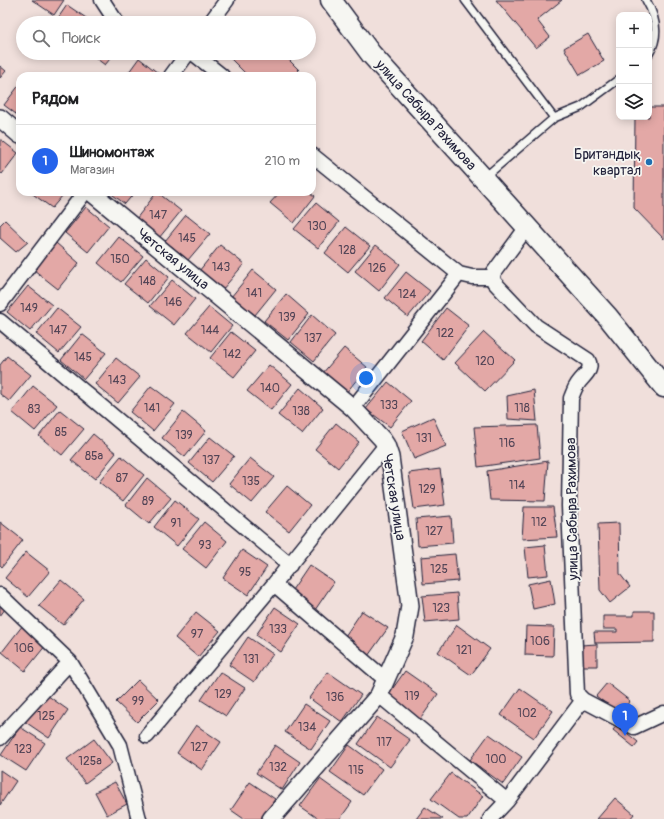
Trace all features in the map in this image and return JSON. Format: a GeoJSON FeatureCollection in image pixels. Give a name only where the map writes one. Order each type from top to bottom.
{"type":"FeatureCollection","features":[{"type":"Feature","properties":{"kind":"main road","name":"улица Сабыра Рахимова"},"geometry":{"type":"LineString","coordinates":[[331,0],[371,54],[608,317],[664,387]]}},
{"type":"Feature","properties":{"kind":"street"},"geometry":{"type":"LineString","coordinates":[[102,0],[112,16]]}},
{"type":"Feature","properties":{"kind":"street"},"geometry":{"type":"LineString","coordinates":[[215,16],[228,0]]}},
{"type":"Feature","properties":{"kind":"street"},"geometry":{"type":"LineString","coordinates":[[174,72],[183,60]]}},
{"type":"Feature","properties":{"kind":"street"},"geometry":{"type":"LineString","coordinates":[[203,60],[217,72]]}},
{"type":"Feature","properties":{"kind":"street"},"geometry":{"type":"LineString","coordinates":[[0,118],[16,132]]}},
{"type":"Feature","properties":{"kind":"street"},"geometry":{"type":"LineString","coordinates":[[316,158],[459,274],[472,277],[493,277],[494,272],[527,227]]}},
{"type":"Feature","properties":{"kind":"street"},"geometry":{"type":"LineString","coordinates":[[0,304],[82,196]]}},
{"type":"Feature","properties":{"kind":"street","name":"Четская улица"},"geometry":{"type":"LineString","coordinates":[[96,196],[353,408],[386,445],[390,457],[410,606],[405,636],[382,687],[271,819]]}},
{"type":"Feature","properties":{"kind":"street"},"geometry":{"type":"LineString","coordinates":[[353,408],[459,274]]}},
{"type":"Feature","properties":{"kind":"street","name":"улица Сабыра Рахимова"},"geometry":{"type":"LineString","coordinates":[[493,277],[494,282],[536,326],[588,360],[591,364],[590,369],[577,385],[571,398],[569,506],[578,694],[583,700]]}},
{"type":"Feature","properties":{"kind":"street"},"geometry":{"type":"LineString","coordinates":[[0,321],[290,565]]}},
{"type":"Feature","properties":{"kind":"street"},"geometry":{"type":"LineString","coordinates":[[147,736],[290,565],[386,445]]}},
{"type":"Feature","properties":{"kind":"street"},"geometry":{"type":"LineString","coordinates":[[274,584],[382,687],[506,801]]}},
{"type":"Feature","properties":{"kind":"street"},"geometry":{"type":"LineString","coordinates":[[0,595],[70,662],[120,745],[139,819]]}},
{"type":"Feature","properties":{"kind":"street"},"geometry":{"type":"LineString","coordinates":[[0,738],[70,662]]}},
{"type":"Feature","properties":{"kind":"street"},"geometry":{"type":"LineString","coordinates":[[490,819],[506,801],[583,700],[634,727],[664,713]]}},
{"type":"Feature","properties":{"kind":"lane"},"geometry":{"type":"LineString","coordinates":[[465,0],[554,118]]}},
{"type":"Feature","properties":{"kind":"lane"},"geometry":{"type":"LineString","coordinates":[[646,0],[653,13],[656,31],[654,46],[652,49]]}},
{"type":"Feature","properties":{"kind":"lane"},"geometry":{"type":"LineString","coordinates":[[483,179],[554,118],[581,107],[616,81]]}},
{"type":"Feature","properties":{"kind":"building"},"geometry":{"type":"Polygon","coordinates":[[[32,0],[64,0],[54,15],[32,0]]]}},
{"type":"Feature","properties":{"kind":"building"},"geometry":{"type":"Polygon","coordinates":[[[496,0],[562,0],[537,20],[550,37],[536,48],[496,0]]]}},
{"type":"Feature","properties":{"kind":"building"},"geometry":{"type":"Polygon","coordinates":[[[67,5],[83,16],[59,16],[67,5]]]}},
{"type":"Feature","properties":{"kind":"building"},"geometry":{"type":"Polygon","coordinates":[[[588,34],[604,61],[580,75],[564,48],[588,34]]]}},
{"type":"Feature","properties":{"kind":"building"},"geometry":{"type":"Polygon","coordinates":[[[98,60],[109,60],[105,65],[98,60]]]}},
{"type":"Feature","properties":{"kind":"building"},"geometry":{"type":"Polygon","coordinates":[[[138,60],[142,60],[157,72],[129,72],[138,60]]]}},
{"type":"Feature","properties":{"kind":"building"},"geometry":{"type":"Polygon","coordinates":[[[232,60],[289,60],[299,70],[297,72],[244,72],[232,60]]]}},
{"type":"Feature","properties":{"kind":"building"},"geometry":{"type":"Polygon","coordinates":[[[0,66],[6,71],[0,78],[0,66]]]}},
{"type":"Feature","properties":{"kind":"building"},"geometry":{"type":"Polygon","coordinates":[[[16,89],[16,114],[4,105],[16,89]]]}},
{"type":"Feature","properties":{"kind":"building","name":"Британдық квартал"},"geometry":{"type":"Polygon","coordinates":[[[652,107],[664,107],[664,239],[634,208],[635,120],[652,120],[652,107]]]}},
{"type":"Feature","properties":{"kind":"building"},"geometry":{"type":"Polygon","coordinates":[[[0,139],[16,151],[16,156],[2,174],[0,172],[0,139]]]}},
{"type":"Feature","properties":{"kind":"building"},"geometry":{"type":"Polygon","coordinates":[[[36,196],[62,196],[52,208],[36,196]]]}},
{"type":"Feature","properties":{"kind":"building"},"geometry":{"type":"Polygon","coordinates":[[[114,196],[132,196],[125,204],[114,196]]]}},
{"type":"Feature","properties":{"kind":"building"},"geometry":{"type":"Polygon","coordinates":[[[154,196],[162,196],[181,211],[159,238],[136,219],[154,196]]]}},
{"type":"Feature","properties":{"kind":"building"},"geometry":{"type":"Polygon","coordinates":[[[276,196],[315,196],[294,223],[270,203],[276,196]]]}},
{"type":"Feature","properties":{"kind":"building"},"geometry":{"type":"Polygon","coordinates":[[[316,203],[339,222],[318,248],[294,229],[316,203]]]}},
{"type":"Feature","properties":{"kind":"building"},"geometry":{"type":"Polygon","coordinates":[[[86,207],[109,226],[88,252],[65,233],[86,207]]]}},
{"type":"Feature","properties":{"kind":"building"},"geometry":{"type":"Polygon","coordinates":[[[186,215],[210,234],[188,260],[165,241],[186,215]]]}},
{"type":"Feature","properties":{"kind":"building"},"geometry":{"type":"Polygon","coordinates":[[[5,220],[28,242],[16,252],[0,238],[0,225],[5,220]]]}},
{"type":"Feature","properties":{"kind":"building"},"geometry":{"type":"Polygon","coordinates":[[[346,227],[370,246],[348,272],[325,253],[346,227]]]}},
{"type":"Feature","properties":{"kind":"building"},"geometry":{"type":"Polygon","coordinates":[[[119,237],[143,256],[121,282],[98,263],[119,237]]]}},
{"type":"Feature","properties":{"kind":"building"},"geometry":{"type":"Polygon","coordinates":[[[56,243],[79,263],[58,289],[34,270],[56,243]]]}},
{"type":"Feature","properties":{"kind":"building"},"geometry":{"type":"Polygon","coordinates":[[[220,245],[244,264],[222,290],[199,271],[220,245]]]}},
{"type":"Feature","properties":{"kind":"building"},"geometry":{"type":"Polygon","coordinates":[[[376,245],[400,264],[379,291],[355,271],[376,245]]]}},
{"type":"Feature","properties":{"kind":"building"},"geometry":{"type":"Polygon","coordinates":[[[146,258],[169,277],[148,303],[124,284],[146,258]]]}},
{"type":"Feature","properties":{"kind":"building"},"geometry":{"type":"Polygon","coordinates":[[[253,270],[276,289],[255,315],[231,297],[253,270]]]}},
{"type":"Feature","properties":{"kind":"building"},"geometry":{"type":"Polygon","coordinates":[[[406,272],[430,291],[408,317],[385,298],[406,272]]]}},
{"type":"Feature","properties":{"kind":"building"},"geometry":{"type":"Polygon","coordinates":[[[172,280],[195,299],[174,325],[150,306],[172,280]]]}},
{"type":"Feature","properties":{"kind":"building"},"geometry":{"type":"Polygon","coordinates":[[[28,286],[52,305],[30,331],[7,312],[28,286]]]}},
{"type":"Feature","properties":{"kind":"building"},"geometry":{"type":"Polygon","coordinates":[[[286,294],[309,314],[288,340],[264,321],[286,294]]]}},
{"type":"Feature","properties":{"kind":"building"},"geometry":{"type":"Polygon","coordinates":[[[209,307],[232,326],[211,352],[187,333],[209,307]]]}},
{"type":"Feature","properties":{"kind":"building"},"geometry":{"type":"Polygon","coordinates":[[[57,308],[81,327],[59,353],[36,334],[57,308]]]}},
{"type":"Feature","properties":{"kind":"building"},"geometry":{"type":"Polygon","coordinates":[[[446,308],[469,326],[443,360],[421,341],[446,308]]]}},
{"type":"Feature","properties":{"kind":"building"},"geometry":{"type":"Polygon","coordinates":[[[312,315],[335,335],[314,361],[291,342],[312,315]]]}},
{"type":"Feature","properties":{"kind":"building"},"geometry":{"type":"Polygon","coordinates":[[[231,332],[255,351],[234,377],[210,358],[231,332]]]}},
{"type":"Feature","properties":{"kind":"building"},"geometry":{"type":"Polygon","coordinates":[[[484,332],[515,360],[485,391],[455,363],[484,332]]]}},
{"type":"Feature","properties":{"kind":"building"},"geometry":{"type":"Polygon","coordinates":[[[82,334],[106,353],[84,379],[61,360],[82,334]]]}},
{"type":"Feature","properties":{"kind":"building"},"geometry":{"type":"Polygon","coordinates":[[[344,348],[367,367],[346,393],[322,374],[344,348]]]}},
{"type":"Feature","properties":{"kind":"building"},"geometry":{"type":"Polygon","coordinates":[[[7,356],[31,375],[9,401],[0,394],[0,365],[7,356]]]}},
{"type":"Feature","properties":{"kind":"building"},"geometry":{"type":"Polygon","coordinates":[[[116,358],[140,377],[118,403],[95,384],[116,358]]]}},
{"type":"Feature","properties":{"kind":"building"},"geometry":{"type":"Polygon","coordinates":[[[269,365],[292,384],[271,410],[247,391],[269,365]]]}},
{"type":"Feature","properties":{"kind":"building"},"geometry":{"type":"Polygon","coordinates":[[[388,382],[411,401],[390,427],[366,409],[388,382]]]}},
{"type":"Feature","properties":{"kind":"building"},"geometry":{"type":"Polygon","coordinates":[[[33,386],[57,405],[35,431],[12,412],[33,386]]]}},
{"type":"Feature","properties":{"kind":"building"},"geometry":{"type":"Polygon","coordinates":[[[151,386],[175,404],[153,431],[130,412],[151,386]]]}},
{"type":"Feature","properties":{"kind":"building"},"geometry":{"type":"Polygon","coordinates":[[[300,388],[323,408],[302,434],[278,415],[300,388]]]}},
{"type":"Feature","properties":{"kind":"building"},"geometry":{"type":"Polygon","coordinates":[[[534,390],[537,421],[508,419],[507,396],[534,390]]]}},
{"type":"Feature","properties":{"kind":"building"},"geometry":{"type":"Polygon","coordinates":[[[60,410],[84,429],[62,455],[39,436],[60,410]]]}},
{"type":"Feature","properties":{"kind":"building"},"geometry":{"type":"Polygon","coordinates":[[[183,412],[206,431],[185,457],[162,438],[183,412]]]}},
{"type":"Feature","properties":{"kind":"building"},"geometry":{"type":"Polygon","coordinates":[[[433,417],[446,446],[414,459],[402,431],[433,417]]]}},
{"type":"Feature","properties":{"kind":"building"},"geometry":{"type":"Polygon","coordinates":[[[336,423],[359,442],[338,468],[315,449],[336,423]]]}},
{"type":"Feature","properties":{"kind":"building"},"geometry":{"type":"Polygon","coordinates":[[[537,425],[540,458],[478,467],[474,427],[537,425]]]}},
{"type":"Feature","properties":{"kind":"building"},"geometry":{"type":"Polygon","coordinates":[[[93,434],[116,453],[95,479],[71,460],[93,434]]]}},
{"type":"Feature","properties":{"kind":"building"},"geometry":{"type":"Polygon","coordinates":[[[210,437],[234,456],[212,482],[189,463],[210,437]]]}},
{"type":"Feature","properties":{"kind":"building"},"geometry":{"type":"Polygon","coordinates":[[[121,456],[144,475],[123,501],[99,482],[121,456]]]}},
{"type":"Feature","properties":{"kind":"building"},"geometry":{"type":"Polygon","coordinates":[[[250,458],[274,477],[252,503],[229,484],[250,458]]]}},
{"type":"Feature","properties":{"kind":"building"},"geometry":{"type":"Polygon","coordinates":[[[548,461],[545,501],[490,500],[487,471],[548,461]]]}},
{"type":"Feature","properties":{"kind":"building"},"geometry":{"type":"Polygon","coordinates":[[[440,469],[445,505],[414,509],[409,473],[440,469]]]}},
{"type":"Feature","properties":{"kind":"building"},"geometry":{"type":"Polygon","coordinates":[[[147,478],[171,498],[149,524],[126,505],[147,478]]]}},
{"type":"Feature","properties":{"kind":"building"},"geometry":{"type":"Polygon","coordinates":[[[287,486],[310,505],[289,531],[265,512],[287,486]]]}},
{"type":"Feature","properties":{"kind":"building"},"geometry":{"type":"Polygon","coordinates":[[[175,500],[199,519],[177,546],[154,527],[175,500]]]}},
{"type":"Feature","properties":{"kind":"building"},"geometry":{"type":"Polygon","coordinates":[[[524,507],[553,507],[557,537],[522,539],[524,507]]]}},
{"type":"Feature","properties":{"kind":"building"},"geometry":{"type":"Polygon","coordinates":[[[451,516],[453,543],[418,546],[416,519],[451,516]]]}},
{"type":"Feature","properties":{"kind":"building"},"geometry":{"type":"Polygon","coordinates":[[[0,522],[23,540],[2,567],[0,565],[0,522]]]}},
{"type":"Feature","properties":{"kind":"building"},"geometry":{"type":"Polygon","coordinates":[[[204,522],[227,541],[206,568],[182,549],[204,522]]]}},
{"type":"Feature","properties":{"kind":"building"},"geometry":{"type":"Polygon","coordinates":[[[619,523],[620,574],[630,587],[610,603],[600,590],[598,524],[619,523]]]}},
{"type":"Feature","properties":{"kind":"building"},"geometry":{"type":"Polygon","coordinates":[[[545,545],[548,575],[528,577],[525,547],[545,545]]]}},
{"type":"Feature","properties":{"kind":"building"},"geometry":{"type":"Polygon","coordinates":[[[242,550],[267,567],[248,595],[223,578],[242,550]]]}},
{"type":"Feature","properties":{"kind":"building"},"geometry":{"type":"Polygon","coordinates":[[[26,552],[50,571],[28,597],[5,578],[26,552]]]}},
{"type":"Feature","properties":{"kind":"building"},"geometry":{"type":"Polygon","coordinates":[[[455,554],[458,581],[423,584],[421,557],[455,554]]]}},
{"type":"Feature","properties":{"kind":"building"},"geometry":{"type":"Polygon","coordinates":[[[309,565],[334,582],[315,610],[290,593],[309,565]]]}},
{"type":"Feature","properties":{"kind":"building"},"geometry":{"type":"Polygon","coordinates":[[[551,579],[555,604],[533,609],[528,584],[551,579]]]}},
{"type":"Feature","properties":{"kind":"building"},"geometry":{"type":"Polygon","coordinates":[[[61,580],[84,599],[63,625],[39,606],[61,580]]]}},
{"type":"Feature","properties":{"kind":"building"},"geometry":{"type":"Polygon","coordinates":[[[457,593],[459,619],[425,622],[422,596],[457,593]]]}},
{"type":"Feature","properties":{"kind":"building"},"geometry":{"type":"Polygon","coordinates":[[[0,605],[5,609],[0,616],[0,605]]]}},
{"type":"Feature","properties":{"kind":"building"},"geometry":{"type":"Polygon","coordinates":[[[275,607],[300,624],[281,652],[256,635],[275,607]]]}},
{"type":"Feature","properties":{"kind":"building"},"geometry":{"type":"Polygon","coordinates":[[[362,611],[388,628],[368,656],[343,639],[362,611]]]}},
{"type":"Feature","properties":{"kind":"building"},"geometry":{"type":"Polygon","coordinates":[[[634,611],[654,611],[654,642],[595,643],[594,632],[617,632],[617,629],[603,629],[603,616],[634,616],[634,611]]]}},
{"type":"Feature","properties":{"kind":"building"},"geometry":{"type":"Polygon","coordinates":[[[196,612],[220,631],[198,657],[175,638],[196,612]]]}},
{"type":"Feature","properties":{"kind":"building"},"geometry":{"type":"Polygon","coordinates":[[[23,625],[46,645],[25,671],[2,652],[23,625]]]}},
{"type":"Feature","properties":{"kind":"building"},"geometry":{"type":"Polygon","coordinates":[[[457,625],[490,649],[471,675],[438,652],[457,625]]]}},
{"type":"Feature","properties":{"kind":"building"},"geometry":{"type":"Polygon","coordinates":[[[526,626],[554,627],[553,656],[525,655],[526,626]]]}},
{"type":"Feature","properties":{"kind":"building"},"geometry":{"type":"Polygon","coordinates":[[[248,637],[273,654],[254,682],[229,665],[248,637]]]}},
{"type":"Feature","properties":{"kind":"building"},"geometry":{"type":"Polygon","coordinates":[[[597,644],[597,666],[582,666],[581,645],[597,644]]]}},
{"type":"Feature","properties":{"kind":"building"},"geometry":{"type":"Polygon","coordinates":[[[405,671],[438,694],[419,721],[386,698],[405,671]]]}},
{"type":"Feature","properties":{"kind":"building"},"geometry":{"type":"Polygon","coordinates":[[[220,672],[245,688],[226,716],[201,700],[220,672]]]}},
{"type":"Feature","properties":{"kind":"building"},"geometry":{"type":"Polygon","coordinates":[[[328,672],[361,695],[342,722],[309,698],[328,672]]]}},
{"type":"Feature","properties":{"kind":"building"},"geometry":{"type":"Polygon","coordinates":[[[138,680],[159,700],[137,722],[116,702],[138,680]]]}},
{"type":"Feature","properties":{"kind":"building"},"geometry":{"type":"Polygon","coordinates":[[[607,683],[630,701],[619,714],[596,696],[607,683]]]}},
{"type":"Feature","properties":{"kind":"building"},"geometry":{"type":"Polygon","coordinates":[[[520,688],[553,711],[534,738],[501,715],[520,688]]]}},
{"type":"Feature","properties":{"kind":"building"},"geometry":{"type":"Polygon","coordinates":[[[44,693],[68,710],[49,738],[24,721],[44,693]]]}},
{"type":"Feature","properties":{"kind":"building"},"geometry":{"type":"Polygon","coordinates":[[[304,704],[330,721],[311,749],[285,732],[304,704]]]}},
{"type":"Feature","properties":{"kind":"building"},"geometry":{"type":"Polygon","coordinates":[[[377,717],[410,740],[390,767],[358,744],[377,717]]]}},
{"type":"Feature","properties":{"kind":"building"},"geometry":{"type":"Polygon","coordinates":[[[196,725],[221,742],[202,770],[177,753],[196,725]]]}},
{"type":"Feature","properties":{"kind":"building"},"geometry":{"type":"Polygon","coordinates":[[[617,725],[638,742],[634,747],[613,730],[617,725]]]}},
{"type":"Feature","properties":{"kind":"building"},"geometry":{"type":"Polygon","coordinates":[[[20,727],[45,743],[26,771],[1,755],[20,727]]]}},
{"type":"Feature","properties":{"kind":"building"},"geometry":{"type":"Polygon","coordinates":[[[489,734],[522,757],[503,784],[470,760],[489,734]]]}},
{"type":"Feature","properties":{"kind":"building"},"geometry":{"type":"Polygon","coordinates":[[[94,739],[112,763],[85,783],[67,759],[94,739]]]}},
{"type":"Feature","properties":{"kind":"building"},"geometry":{"type":"Polygon","coordinates":[[[275,745],[300,762],[282,790],[256,773],[275,745]]]}},
{"type":"Feature","properties":{"kind":"building"},"geometry":{"type":"Polygon","coordinates":[[[349,745],[382,769],[363,795],[330,772],[349,745]]]}},
{"type":"Feature","properties":{"kind":"building"},"geometry":{"type":"Polygon","coordinates":[[[0,770],[16,781],[0,805],[0,770]]]}},
{"type":"Feature","properties":{"kind":"building"},"geometry":{"type":"Polygon","coordinates":[[[451,773],[483,796],[467,819],[459,819],[431,799],[451,773]]]}},
{"type":"Feature","properties":{"kind":"building"},"geometry":{"type":"Polygon","coordinates":[[[320,779],[352,802],[340,819],[319,819],[300,806],[320,779]]]}},
{"type":"Feature","properties":{"kind":"building"},"geometry":{"type":"Polygon","coordinates":[[[115,782],[127,804],[107,815],[95,792],[115,782]]]}},
{"type":"Feature","properties":{"kind":"building"},"geometry":{"type":"Polygon","coordinates":[[[250,782],[275,799],[261,819],[244,819],[231,810],[250,782]]]}},
{"type":"Feature","properties":{"kind":"building"},"geometry":{"type":"Polygon","coordinates":[[[615,798],[634,814],[630,819],[597,819],[615,798]]]}},
{"type":"Feature","properties":{"kind":"building"},"geometry":{"type":"Polygon","coordinates":[[[425,807],[443,819],[416,819],[425,807]]]}},
{"type":"Feature","properties":{"kind":"place","name":"Британдық квартал"},"geometry":{"type":"Point","coordinates":[649,162]}},
{"type":"Feature","properties":{"kind":"place","name":"Шиномонтаж"},"geometry":{"type":"Point","coordinates":[625,736]}}]}
